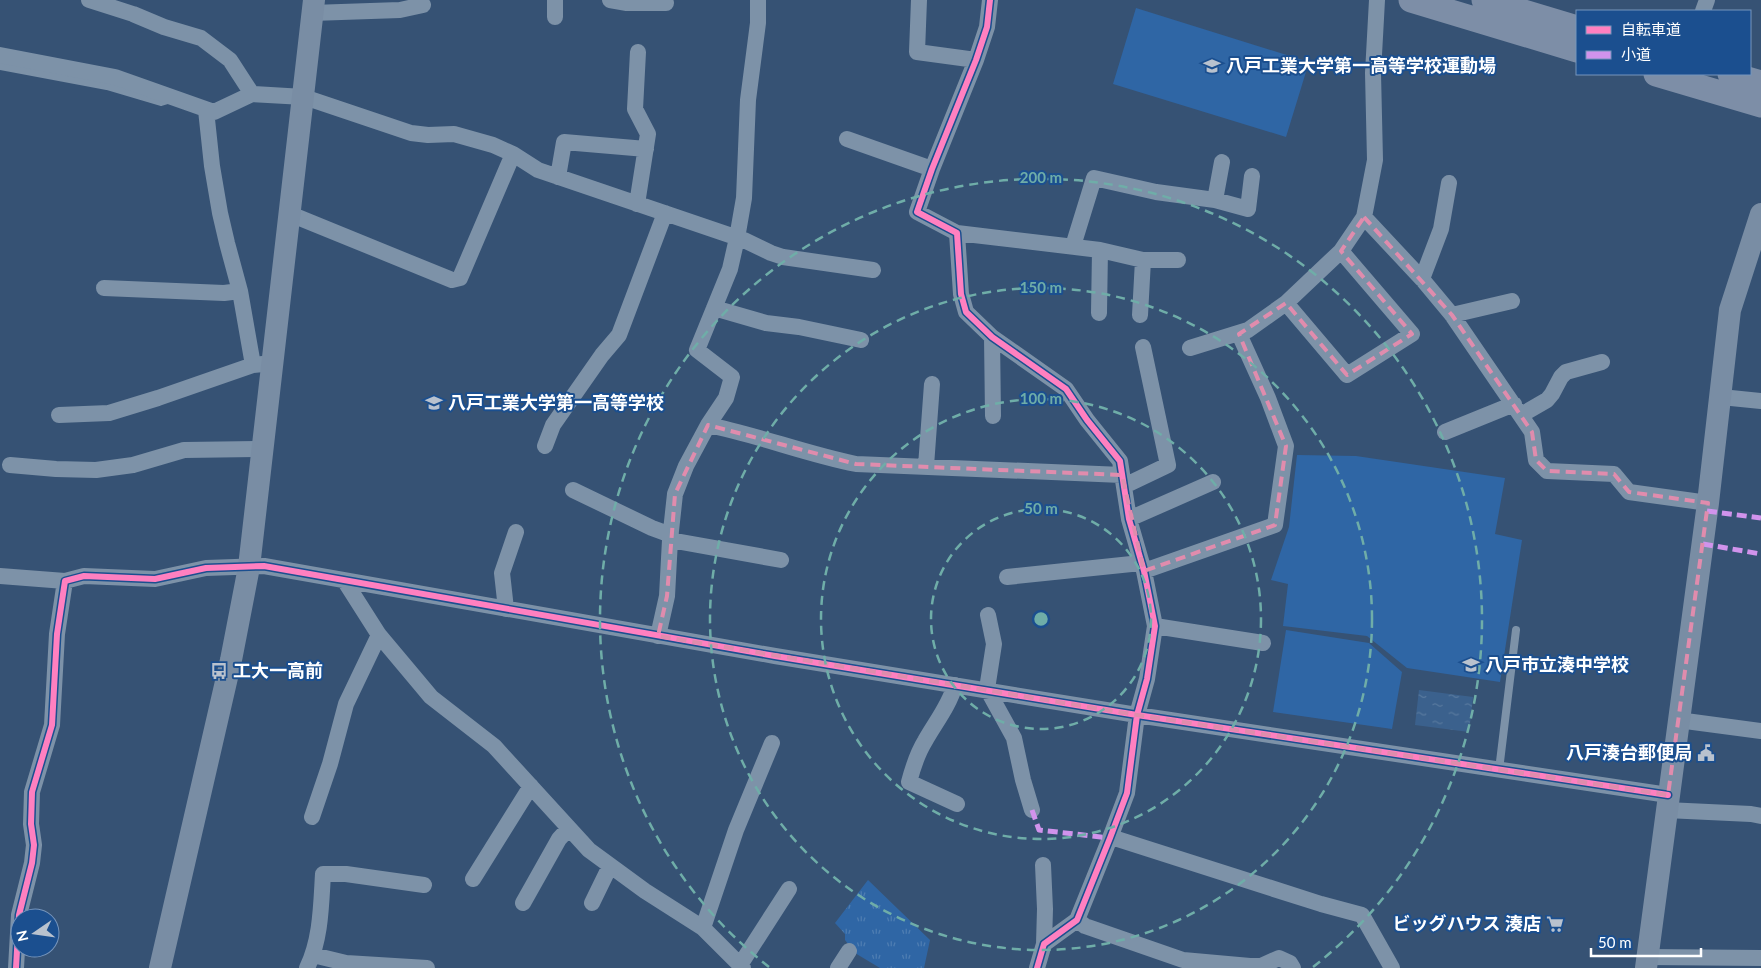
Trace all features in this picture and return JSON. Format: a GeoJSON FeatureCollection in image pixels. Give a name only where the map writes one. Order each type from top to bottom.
{"type":"FeatureCollection","features":[{"type":"Feature","properties":{"kind":"main road"},"geometry":{"type":"LineString","coordinates":[[1411,0],[1576,50]]}},
{"type":"Feature","properties":{"kind":"main road"},"geometry":{"type":"LineString","coordinates":[[1484,0],[1576,28]]}},
{"type":"Feature","properties":{"kind":"main road"},"geometry":{"type":"LineString","coordinates":[[1659,75],[1761,105]]}},
{"type":"Feature","properties":{"kind":"main road"},"geometry":{"type":"LineString","coordinates":[[1733,75],[1761,83]]}},
{"type":"Feature","properties":{"kind":"street"},"geometry":{"type":"LineString","coordinates":[[89,0],[201,38],[230,60],[252,94]]}},
{"type":"Feature","properties":{"kind":"street"},"geometry":{"type":"LineString","coordinates":[[555,0],[555,17]]}},
{"type":"Feature","properties":{"kind":"street"},"geometry":{"type":"LineString","coordinates":[[610,0],[627,3],[666,3]]}},
{"type":"Feature","properties":{"kind":"street"},"geometry":{"type":"LineString","coordinates":[[658,636],[667,596],[670,537],[675,494],[686,466],[708,425],[726,398],[732,377],[697,350],[730,269],[744,198],[748,100],[758,23],[758,0]]}},
{"type":"Feature","properties":{"kind":"street"},"geometry":{"type":"LineString","coordinates":[[919,0],[917,52],[976,60]]}},
{"type":"Feature","properties":{"kind":"street"},"geometry":{"type":"LineString","coordinates":[[990,0],[987,27],[976,60],[932,169],[918,212],[957,233],[1073,246],[1143,260],[1178,260]]}},
{"type":"Feature","properties":{"kind":"street"},"geometry":{"type":"LineString","coordinates":[[1190,348],[1248,330],[1286,303],[1341,250],[1364,217],[1375,160],[1372,73],[1377,0]]}},
{"type":"Feature","properties":{"kind":"street"},"geometry":{"type":"LineString","coordinates":[[160,968],[231,660],[249,567],[262,448],[263,365],[290,214],[313,7],[400,10],[423,5]]}},
{"type":"Feature","properties":{"kind":"street"},"geometry":{"type":"LineString","coordinates":[[637,204],[648,134],[635,109],[638,52]]}},
{"type":"Feature","properties":{"kind":"street"},"geometry":{"type":"LineString","coordinates":[[0,55],[115,77],[214,112],[252,94],[304,97],[411,133],[428,135],[454,134],[493,145],[513,154],[538,170],[744,240],[783,257],[873,270]]}},
{"type":"Feature","properties":{"kind":"street"},"geometry":{"type":"LineString","coordinates":[[206,110],[212,166],[226,243],[263,365]]}},
{"type":"Feature","properties":{"kind":"street"},"geometry":{"type":"LineString","coordinates":[[847,139],[932,169]]}},
{"type":"Feature","properties":{"kind":"street"},"geometry":{"type":"LineString","coordinates":[[558,177],[564,142],[646,149]]}},
{"type":"Feature","properties":{"kind":"street"},"geometry":{"type":"LineString","coordinates":[[290,214],[452,280],[460,278],[513,154]]}},
{"type":"Feature","properties":{"kind":"street"},"geometry":{"type":"LineString","coordinates":[[1215,200],[1222,162]]}},
{"type":"Feature","properties":{"kind":"street"},"geometry":{"type":"LineString","coordinates":[[1073,246],[1094,178],[1156,192],[1215,200],[1248,209],[1252,176]]}},
{"type":"Feature","properties":{"kind":"street"},"geometry":{"type":"LineString","coordinates":[[1422,279],[1441,229],[1450,183]]}},
{"type":"Feature","properties":{"kind":"street"},"geometry":{"type":"LineString","coordinates":[[545,446],[553,425],[602,355],[619,335],[665,213]]}},
{"type":"Feature","properties":{"kind":"street"},"geometry":{"type":"LineString","coordinates":[[1761,214],[1730,310],[1708,503],[1646,962],[1761,958]]}},
{"type":"Feature","properties":{"kind":"street"},"geometry":{"type":"LineString","coordinates":[[1364,217],[1422,279],[1452,315],[1532,432],[1536,460],[1547,472],[1614,474],[1629,492],[1708,503]]}},
{"type":"Feature","properties":{"kind":"street"},"geometry":{"type":"LineString","coordinates":[[957,233],[960,294],[966,312],[992,337],[1066,389],[1087,420],[1120,461],[1129,519],[1143,567],[1154,626],[1147,680],[1137,714],[1126,793],[1111,837],[1077,920],[1044,944]]}},
{"type":"Feature","properties":{"kind":"street"},"geometry":{"type":"LineString","coordinates":[[1099,313],[1100,250]]}},
{"type":"Feature","properties":{"kind":"street"},"geometry":{"type":"LineString","coordinates":[[1286,303],[1347,375],[1412,334],[1341,250]]}},
{"type":"Feature","properties":{"kind":"street"},"geometry":{"type":"LineString","coordinates":[[1140,315],[1143,260]]}},
{"type":"Feature","properties":{"kind":"street"},"geometry":{"type":"LineString","coordinates":[[104,288],[224,293],[240,291]]}},
{"type":"Feature","properties":{"kind":"street"},"geometry":{"type":"LineString","coordinates":[[1452,315],[1512,301]]}},
{"type":"Feature","properties":{"kind":"street"},"geometry":{"type":"LineString","coordinates":[[714,308],[766,323],[799,327],[861,340]]}},
{"type":"Feature","properties":{"kind":"street"},"geometry":{"type":"LineString","coordinates":[[1007,577],[1143,567],[1275,525],[1286,446],[1268,398],[1239,334]]}},
{"type":"Feature","properties":{"kind":"street"},"geometry":{"type":"LineString","coordinates":[[992,337],[993,416]]}},
{"type":"Feature","properties":{"kind":"street"},"geometry":{"type":"LineString","coordinates":[[708,425],[742,432],[835,460],[856,464],[926,466],[1123,481],[1168,465],[1143,347]]}},
{"type":"Feature","properties":{"kind":"street"},"geometry":{"type":"LineString","coordinates":[[1445,432],[1547,400],[1566,372],[1602,362]]}},
{"type":"Feature","properties":{"kind":"street"},"geometry":{"type":"LineString","coordinates":[[59,414],[109,413],[263,365]]}},
{"type":"Feature","properties":{"kind":"street"},"geometry":{"type":"LineString","coordinates":[[926,466],[932,384]]}},
{"type":"Feature","properties":{"kind":"street"},"geometry":{"type":"LineString","coordinates":[[1721,397],[1761,400]]}},
{"type":"Feature","properties":{"kind":"street"},"geometry":{"type":"LineString","coordinates":[[10,465],[96,470],[133,465],[184,450],[262,448]]}},
{"type":"Feature","properties":{"kind":"street"},"geometry":{"type":"LineString","coordinates":[[1129,519],[1213,482]]}},
{"type":"Feature","properties":{"kind":"street"},"geometry":{"type":"LineString","coordinates":[[573,490],[670,537],[781,560]]}},
{"type":"Feature","properties":{"kind":"street"},"geometry":{"type":"LineString","coordinates":[[506,609],[502,573],[516,532]]}},
{"type":"Feature","properties":{"kind":"street"},"geometry":{"type":"LineString","coordinates":[[0,576],[65,581],[84,576],[155,579],[206,568],[264,566],[658,636],[1137,714],[1499,770],[1667,802],[1761,816]]}},
{"type":"Feature","properties":{"kind":"street"},"geometry":{"type":"LineString","coordinates":[[344,580],[379,635],[431,697],[494,746],[588,850],[645,891],[703,928],[741,966],[789,889]]}},
{"type":"Feature","properties":{"kind":"street"},"geometry":{"type":"LineString","coordinates":[[16,968],[19,915],[32,863],[34,845],[31,824],[32,792],[52,725],[54,666],[65,581]]}},
{"type":"Feature","properties":{"kind":"street"},"geometry":{"type":"LineString","coordinates":[[988,615],[994,644],[987,689],[1014,738],[1032,810]]}},
{"type":"Feature","properties":{"kind":"street"},"geometry":{"type":"LineString","coordinates":[[1154,626],[1263,643]]}},
{"type":"Feature","properties":{"kind":"street"},"geometry":{"type":"LineString","coordinates":[[312,817],[330,764],[346,704],[379,635]]}},
{"type":"Feature","properties":{"kind":"street"},"geometry":{"type":"LineString","coordinates":[[955,685],[951,697],[914,762],[909,782],[956,804]]}},
{"type":"Feature","properties":{"kind":"street"},"geometry":{"type":"LineString","coordinates":[[1678,720],[1761,731]]}},
{"type":"Feature","properties":{"kind":"street"},"geometry":{"type":"LineString","coordinates":[[703,928],[736,830],[772,743]]}},
{"type":"Feature","properties":{"kind":"street"},"geometry":{"type":"LineString","coordinates":[[473,879],[531,786]]}},
{"type":"Feature","properties":{"kind":"street"},"geometry":{"type":"LineString","coordinates":[[523,903],[559,839],[569,828]]}},
{"type":"Feature","properties":{"kind":"street"},"geometry":{"type":"LineString","coordinates":[[1111,837],[1321,904],[1362,914],[1392,968]]}},
{"type":"Feature","properties":{"kind":"street"},"geometry":{"type":"LineString","coordinates":[[1037,968],[1044,944],[1043,865]]}},
{"type":"Feature","properties":{"kind":"street"},"geometry":{"type":"LineString","coordinates":[[592,903],[610,866]]}},
{"type":"Feature","properties":{"kind":"street"},"geometry":{"type":"LineString","coordinates":[[424,885],[346,874],[323,874],[320,914],[310,962],[427,968]]}},
{"type":"Feature","properties":{"kind":"street"},"geometry":{"type":"LineString","coordinates":[[1077,920],[1085,926],[1183,960],[1214,965],[1261,966],[1279,958],[1290,963],[1292,968]]}},
{"type":"Feature","properties":{"kind":"street"},"geometry":{"type":"LineString","coordinates":[[722,968],[726,951]]}},
{"type":"Feature","properties":{"kind":"street"},"geometry":{"type":"LineString","coordinates":[[838,968],[849,951]]}},
{"type":"Feature","properties":{"kind":"lane"},"geometry":{"type":"LineString","coordinates":[[0,66],[108,86],[161,102],[173,98]]}},
{"type":"Feature","properties":{"kind":"lane"},"geometry":{"type":"LineString","coordinates":[[1499,770],[1516,630]]}},
{"type":"Feature","properties":{"kind":"highlighted area"},"geometry":{"type":"Polygon","coordinates":[[[1364,217],[1452,315],[1532,432],[1536,460],[1547,471],[1614,474],[1629,492],[1708,503],[1668,795],[1137,715],[658,636],[667,596],[675,494],[708,425],[856,464],[1122,475],[1144,571],[1275,525],[1286,446],[1239,334],[1286,303],[1347,375],[1412,334],[1341,251],[1364,217]]]}},
{"type":"Feature","properties":{"kind":"green space","name":"八戸工業大学第一高等学校運動場"},"geometry":{"type":"Polygon","coordinates":[[[1136,8],[1309,62],[1286,137],[1113,84],[1136,8]]]}},
{"type":"Feature","properties":{"kind":"green space"},"geometry":{"type":"Polygon","coordinates":[[[1297,455],[1356,456],[1505,478],[1495,534],[1522,540],[1500,682],[1407,668],[1367,636],[1283,626],[1288,584],[1271,580],[1289,527],[1297,455]]]}},
{"type":"Feature","properties":{"kind":"green space"},"geometry":{"type":"Polygon","coordinates":[[[1286,630],[1369,643],[1402,672],[1392,729],[1273,712],[1286,630]]]}},
{"type":"Feature","properties":{"kind":"green space"},"geometry":{"type":"Polygon","coordinates":[[[868,880],[930,940],[924,968],[880,968],[855,953],[845,940],[845,934],[835,923],[868,880]]]}},
{"type":"Feature","properties":{"kind":"water"},"geometry":{"type":"Polygon","coordinates":[[[1419,690],[1473,697],[1469,732],[1415,725],[1419,690]]]}},
{"type":"Feature","properties":{"kind":"marked path"},"geometry":{"type":"LineString","coordinates":[[1707,511],[1761,518]]}},
{"type":"Feature","properties":{"kind":"marked path"},"geometry":{"type":"LineString","coordinates":[[1703,544],[1761,554]]}},
{"type":"Feature","properties":{"kind":"marked path"},"geometry":{"type":"LineString","coordinates":[[1032,810],[1039,830],[1110,838]]}},
{"type":"Feature","properties":{"kind":"cycle path"},"geometry":{"type":"LineString","coordinates":[[990,0],[987,27],[976,60],[932,169],[917,212],[957,233],[961,294],[966,312],[992,337],[1066,389],[1087,420],[1120,461],[1129,519],[1144,571],[1155,626],[1147,679],[1137,715],[1127,793],[1077,920],[1044,944],[1037,968]]}},
{"type":"Feature","properties":{"kind":"cycle path"},"geometry":{"type":"LineString","coordinates":[[16,968],[19,915],[32,863],[34,845],[31,824],[32,792],[52,725],[57,634],[65,581],[84,576],[155,579],[206,568],[264,566],[775,656],[1137,715],[1668,795]]}},
{"type":"Feature","properties":{"kind":"place","name":"八戸工業大学第一高等学校運動場"},"geometry":{"type":"Point","coordinates":[1212,66]}},
{"type":"Feature","properties":{"kind":"place","name":"八戸工業大学第一高等学校"},"geometry":{"type":"Point","coordinates":[434,403]}},
{"type":"Feature","properties":{"kind":"place","name":"八戸市立湊中学校"},"geometry":{"type":"Point","coordinates":[1471,665]}},
{"type":"Feature","properties":{"kind":"place","name":"工大一高前"},"geometry":{"type":"Point","coordinates":[219,671]}},
{"type":"Feature","properties":{"kind":"place","name":"八戸湊台郵便局"},"geometry":{"type":"Point","coordinates":[1706,753]}},
{"type":"Feature","properties":{"kind":"place","name":"ビッグハウス 湊店"},"geometry":{"type":"Point","coordinates":[1555,924]}}]}
